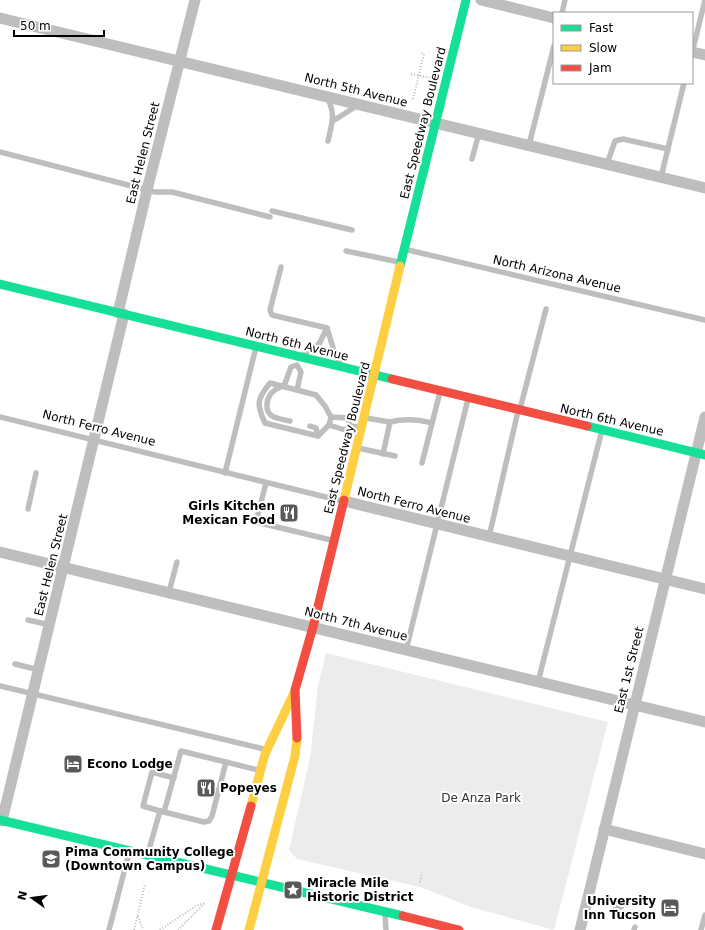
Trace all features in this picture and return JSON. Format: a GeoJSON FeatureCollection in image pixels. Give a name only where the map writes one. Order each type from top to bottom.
{"type":"FeatureCollection","features":[{"type":"Feature","properties":{"kind":"main road","name":"East Speedway Boulevard"},"geometry":{"type":"LineString","coordinates":[[249,930],[289,783],[297,744],[295,690],[313,627],[466,0]]}},
{"type":"Feature","properties":{"kind":"main road","name":"North 6th Avenue"},"geometry":{"type":"LineString","coordinates":[[0,284],[257,347],[298,361],[343,368],[374,375],[700,454]]}},
{"type":"Feature","properties":{"kind":"main road"},"geometry":{"type":"LineString","coordinates":[[216,930],[260,770],[267,749],[295,690]]}},
{"type":"Feature","properties":{"kind":"main road"},"geometry":{"type":"LineString","coordinates":[[1,820],[459,930]]}},
{"type":"Feature","properties":{"kind":"street","name":"East Helen Street"},"geometry":{"type":"LineString","coordinates":[[1,820],[64,567],[94,440],[147,190],[195,0]]}},
{"type":"Feature","properties":{"kind":"street"},"geometry":{"type":"LineString","coordinates":[[481,0],[553,18]]}},
{"type":"Feature","properties":{"kind":"street","name":"North 5th Avenue"},"geometry":{"type":"LineString","coordinates":[[0,18],[326,95],[435,123],[705,188]]}},
{"type":"Feature","properties":{"kind":"street"},"geometry":{"type":"LineString","coordinates":[[693,52],[705,55]]}},
{"type":"Feature","properties":{"kind":"street","name":"East 1st Street"},"geometry":{"type":"LineString","coordinates":[[580,930],[665,580],[700,454],[705,417]]}},
{"type":"Feature","properties":{"kind":"street","name":"North Ferro Avenue"},"geometry":{"type":"LineString","coordinates":[[344,501],[705,589]]}},
{"type":"Feature","properties":{"kind":"street","name":"North 7th Avenue"},"geometry":{"type":"LineString","coordinates":[[0,552],[705,722]]}},
{"type":"Feature","properties":{"kind":"street"},"geometry":{"type":"LineString","coordinates":[[604,829],[705,854]]}},
{"type":"Feature","properties":{"kind":"lane"},"geometry":{"type":"LineString","coordinates":[[562,12],[565,0]]}},
{"type":"Feature","properties":{"kind":"lane"},"geometry":{"type":"LineString","coordinates":[[693,48],[705,0]]}},
{"type":"Feature","properties":{"kind":"lane"},"geometry":{"type":"LineString","coordinates":[[528,145],[553,50]]}},
{"type":"Feature","properties":{"kind":"lane"},"geometry":{"type":"LineString","coordinates":[[661,177],[684,84]]}},
{"type":"Feature","properties":{"kind":"lane"},"geometry":{"type":"LineString","coordinates":[[326,95],[330,103],[333,120],[328,141]]}},
{"type":"Feature","properties":{"kind":"lane"},"geometry":{"type":"LineString","coordinates":[[333,120],[359,104]]}},
{"type":"Feature","properties":{"kind":"lane"},"geometry":{"type":"LineString","coordinates":[[472,159],[479,133]]}},
{"type":"Feature","properties":{"kind":"lane"},"geometry":{"type":"LineString","coordinates":[[607,164],[615,141],[623,139],[668,149]]}},
{"type":"Feature","properties":{"kind":"lane"},"geometry":{"type":"LineString","coordinates":[[0,152],[155,192],[172,192],[352,230]]}},
{"type":"Feature","properties":{"kind":"lane","name":"North Arizona Avenue"},"geometry":{"type":"LineString","coordinates":[[405,249],[705,320]]}},
{"type":"Feature","properties":{"kind":"lane"},"geometry":{"type":"LineString","coordinates":[[346,251],[402,263]]}},
{"type":"Feature","properties":{"kind":"lane"},"geometry":{"type":"LineString","coordinates":[[281,267],[270,310],[272,315],[327,328]]}},
{"type":"Feature","properties":{"kind":"lane"},"geometry":{"type":"LineString","coordinates":[[489,537],[519,411],[546,309]]}},
{"type":"Feature","properties":{"kind":"lane"},"geometry":{"type":"LineString","coordinates":[[290,421],[273,417],[268,412],[266,404],[268,398],[275,390],[284,386],[291,367],[319,344],[327,328]]}},
{"type":"Feature","properties":{"kind":"lane"},"geometry":{"type":"LineString","coordinates":[[327,328],[334,351],[343,368]]}},
{"type":"Feature","properties":{"kind":"lane"},"geometry":{"type":"LineString","coordinates":[[224,473],[257,347]]}},
{"type":"Feature","properties":{"kind":"lane"},"geometry":{"type":"LineString","coordinates":[[297,390],[301,372],[298,361]]}},
{"type":"Feature","properties":{"kind":"lane"},"geometry":{"type":"LineString","coordinates":[[270,383],[316,395],[325,406],[331,417],[329,425],[318,436],[265,423],[259,411],[259,402],[262,394],[270,383]]}},
{"type":"Feature","properties":{"kind":"lane"},"geometry":{"type":"LineString","coordinates":[[422,463],[440,392]]}},
{"type":"Feature","properties":{"kind":"lane"},"geometry":{"type":"LineString","coordinates":[[406,650],[468,398]]}},
{"type":"Feature","properties":{"kind":"lane"},"geometry":{"type":"LineString","coordinates":[[331,417],[348,418],[350,426]]}},
{"type":"Feature","properties":{"kind":"lane","name":"North Ferro Avenue"},"geometry":{"type":"LineString","coordinates":[[0,418],[344,501]]}},
{"type":"Feature","properties":{"kind":"lane"},"geometry":{"type":"LineString","coordinates":[[364,418],[390,422],[417,419],[432,423]]}},
{"type":"Feature","properties":{"kind":"lane"},"geometry":{"type":"LineString","coordinates":[[383,454],[390,422]]}},
{"type":"Feature","properties":{"kind":"lane"},"geometry":{"type":"LineString","coordinates":[[329,425],[345,430],[350,426],[361,428]]}},
{"type":"Feature","properties":{"kind":"lane"},"geometry":{"type":"LineString","coordinates":[[310,426],[316,428],[318,436]]}},
{"type":"Feature","properties":{"kind":"lane"},"geometry":{"type":"LineString","coordinates":[[538,682],[602,430]]}},
{"type":"Feature","properties":{"kind":"lane"},"geometry":{"type":"LineString","coordinates":[[357,448],[395,456]]}},
{"type":"Feature","properties":{"kind":"lane"},"geometry":{"type":"LineString","coordinates":[[28,509],[36,473]]}},
{"type":"Feature","properties":{"kind":"lane"},"geometry":{"type":"LineString","coordinates":[[266,483],[256,522],[334,541]]}},
{"type":"Feature","properties":{"kind":"lane"},"geometry":{"type":"LineString","coordinates":[[169,592],[176,562]]}},
{"type":"Feature","properties":{"kind":"lane"},"geometry":{"type":"LineString","coordinates":[[28,620],[50,625]]}},
{"type":"Feature","properties":{"kind":"lane"},"geometry":{"type":"LineString","coordinates":[[16,664],[39,670]]}},
{"type":"Feature","properties":{"kind":"lane"},"geometry":{"type":"LineString","coordinates":[[0,686],[267,749]]}},
{"type":"Feature","properties":{"kind":"lane"},"geometry":{"type":"LineString","coordinates":[[147,856],[174,778],[181,751],[260,770]]}},
{"type":"Feature","properties":{"kind":"lane"},"geometry":{"type":"LineString","coordinates":[[174,778],[152,772],[143,806],[204,822],[209,820],[212,816],[226,762]]}},
{"type":"Feature","properties":{"kind":"lane"},"geometry":{"type":"LineString","coordinates":[[109,930],[130,852]]}},
{"type":"Feature","properties":{"kind":"lane"},"geometry":{"type":"LineString","coordinates":[[385,912],[386,930]]}},
{"type":"Feature","properties":{"kind":"lane"},"geometry":{"type":"LineString","coordinates":[[701,930],[705,915]]}},
{"type":"Feature","properties":{"kind":"path"},"geometry":{"type":"LineString","coordinates":[[413,99],[424,54],[420,52]]}},
{"type":"Feature","properties":{"kind":"path"},"geometry":{"type":"LineString","coordinates":[[411,74],[430,78]]}},
{"type":"Feature","properties":{"kind":"path"},"geometry":{"type":"LineString","coordinates":[[420,882],[422,873]]}},
{"type":"Feature","properties":{"kind":"path"},"geometry":{"type":"LineString","coordinates":[[134,930],[145,884]]}},
{"type":"Feature","properties":{"kind":"path"},"geometry":{"type":"LineString","coordinates":[[160,930],[196,906],[204,903],[178,930]]}},
{"type":"Feature","properties":{"kind":"path"},"geometry":{"type":"LineString","coordinates":[[138,913],[143,930]]}},
{"type":"Feature","properties":{"kind":"green space","name":"De Anza Park"},"geometry":{"type":"Polygon","coordinates":[[[326,653],[608,722],[554,930],[471,907],[420,887],[297,859],[289,850],[310,758],[318,686],[326,653]]]}},
{"type":"Feature","properties":{"kind":"water"},"geometry":{"type":"Polygon","coordinates":[[[619,897],[626,902],[624,908],[619,911],[610,906],[612,898],[619,897]]]}},
{"type":"Feature","properties":{"kind":"traffic: fast"},"geometry":{"type":"LineString","coordinates":[[400,266],[466,0]]}},
{"type":"Feature","properties":{"kind":"traffic: fast"},"geometry":{"type":"LineString","coordinates":[[0,284],[392,379]]}},
{"type":"Feature","properties":{"kind":"traffic: fast"},"geometry":{"type":"LineString","coordinates":[[587,426],[705,455]]}},
{"type":"Feature","properties":{"kind":"traffic: fast"},"geometry":{"type":"LineString","coordinates":[[0,820],[403,916]]}},
{"type":"Feature","properties":{"kind":"traffic: slow"},"geometry":{"type":"LineString","coordinates":[[344,500],[400,266]]}},
{"type":"Feature","properties":{"kind":"traffic: slow"},"geometry":{"type":"LineString","coordinates":[[251,806],[265,754],[294,693]]}},
{"type":"Feature","properties":{"kind":"traffic: slow"},"geometry":{"type":"LineString","coordinates":[[249,930],[295,756],[297,738]]}},
{"type":"Feature","properties":{"kind":"traffic: jam"},"geometry":{"type":"LineString","coordinates":[[392,379],[587,426]]}},
{"type":"Feature","properties":{"kind":"traffic: jam"},"geometry":{"type":"LineString","coordinates":[[297,738],[295,690],[313,627],[344,500]]}},
{"type":"Feature","properties":{"kind":"traffic: jam"},"geometry":{"type":"LineString","coordinates":[[216,930],[251,806]]}},
{"type":"Feature","properties":{"kind":"traffic: jam"},"geometry":{"type":"LineString","coordinates":[[403,916],[459,930]]}},
{"type":"Feature","properties":{"kind":"place","name":"Girls Kitchen Mexican Food"},"geometry":{"type":"Point","coordinates":[289,513]}},
{"type":"Feature","properties":{"kind":"place","name":"Econo Lodge"},"geometry":{"type":"Point","coordinates":[73,764]}},
{"type":"Feature","properties":{"kind":"place","name":"Popeyes"},"geometry":{"type":"Point","coordinates":[206,788]}},
{"type":"Feature","properties":{"kind":"place","name":"Pima Community College (Downtown Campus)"},"geometry":{"type":"Point","coordinates":[51,859]}},
{"type":"Feature","properties":{"kind":"place","name":"Miracle Mile Historic District"},"geometry":{"type":"Point","coordinates":[293,890]}},
{"type":"Feature","properties":{"kind":"place","name":"University Inn Tucson"},"geometry":{"type":"Point","coordinates":[670,908]}}]}
